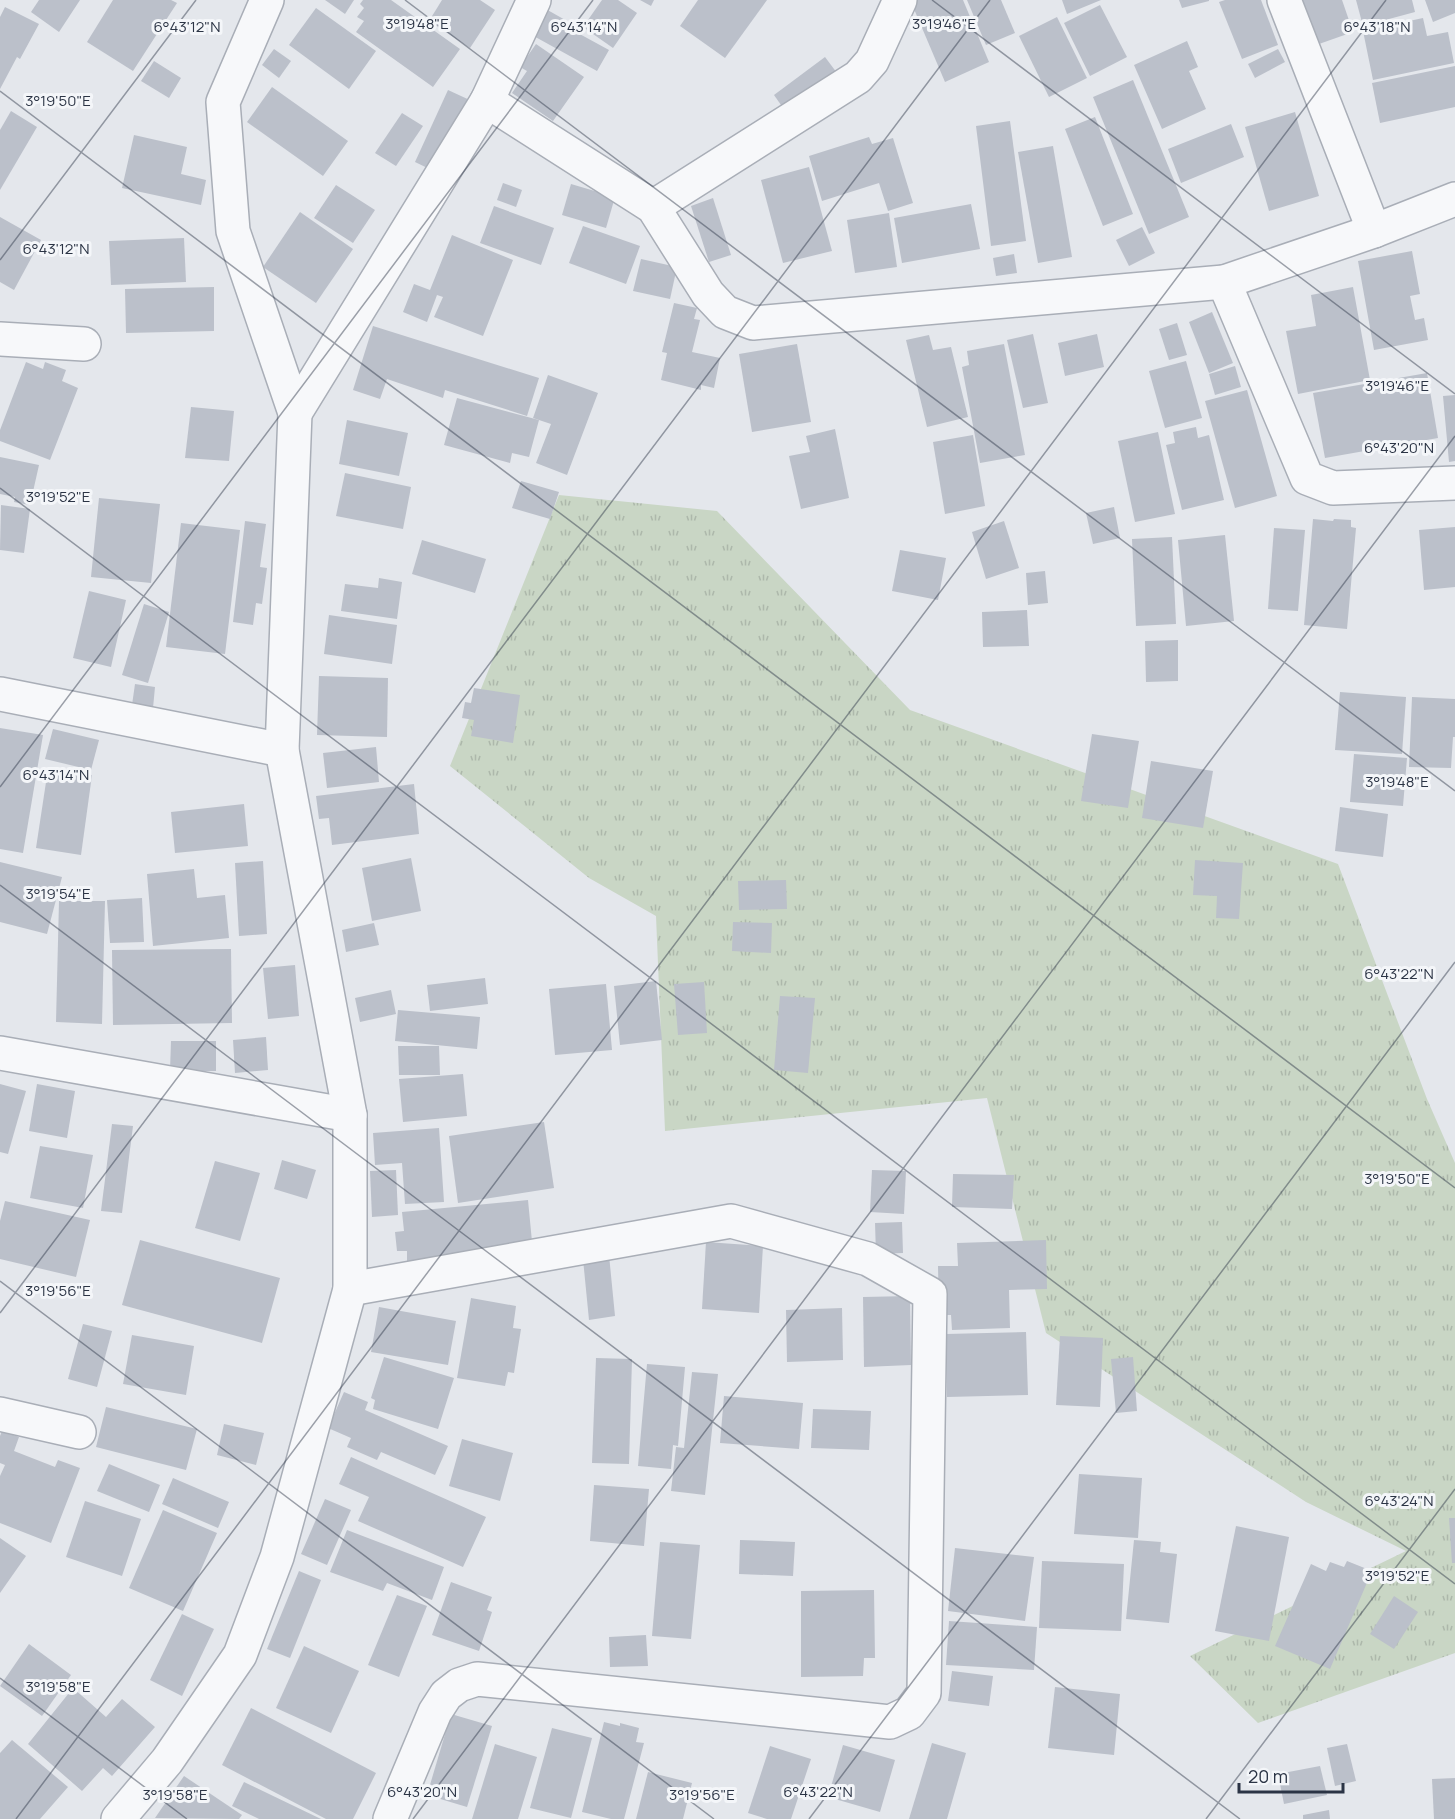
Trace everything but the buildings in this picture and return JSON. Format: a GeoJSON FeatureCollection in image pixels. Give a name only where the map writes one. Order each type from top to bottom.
{"type":"FeatureCollection","features":[{"type":"Feature","properties":{"kind":"street"},"geometry":{"type":"LineString","coordinates":[[126,1816],[240,1655],[277,1557],[350,1289],[350,1115],[282,750],[295,413],[233,231],[223,102],[267,0]]}},
{"type":"Feature","properties":{"kind":"street"},"geometry":{"type":"LineString","coordinates":[[295,413],[487,101],[534,0]]}},
{"type":"Feature","properties":{"kind":"street"},"geometry":{"type":"LineString","coordinates":[[653,207],[858,78],[872,61],[900,0]]}},
{"type":"Feature","properties":{"kind":"street"},"geometry":{"type":"LineString","coordinates":[[1284,0],[1374,231]]}},
{"type":"Feature","properties":{"kind":"street"},"geometry":{"type":"LineString","coordinates":[[487,101],[653,207],[708,294],[725,312],[753,323],[1224,282],[1374,231],[1455,199]]}},
{"type":"Feature","properties":{"kind":"street"},"geometry":{"type":"LineString","coordinates":[[1224,282],[1307,478],[1333,488],[1455,483]]}},
{"type":"Feature","properties":{"kind":"street"},"geometry":{"type":"LineString","coordinates":[[0,339],[84,344]]}},
{"type":"Feature","properties":{"kind":"street"},"geometry":{"type":"LineString","coordinates":[[0,694],[282,750]]}},
{"type":"Feature","properties":{"kind":"street"},"geometry":{"type":"LineString","coordinates":[[0,1053],[350,1115]]}},
{"type":"Feature","properties":{"kind":"street"},"geometry":{"type":"LineString","coordinates":[[350,1289],[731,1221],[868,1259],[930,1293],[924,1693],[909,1713],[890,1722],[477,1679],[459,1685],[446,1695],[435,1712],[390,1819]]}},
{"type":"Feature","properties":{"kind":"street"},"geometry":{"type":"LineString","coordinates":[[0,1414],[80,1432]]}},
{"type":"Feature","properties":{"kind":"green space"},"geometry":{"type":"Polygon","coordinates":[[[559,495],[717,511],[910,710],[1338,864],[1427,1099],[1455,1163],[1455,1653],[1258,1723],[1190,1656],[1406,1551],[1306,1502],[1046,1333],[987,1098],[665,1131],[656,916],[589,878],[450,766],[559,495]]]}}]}
